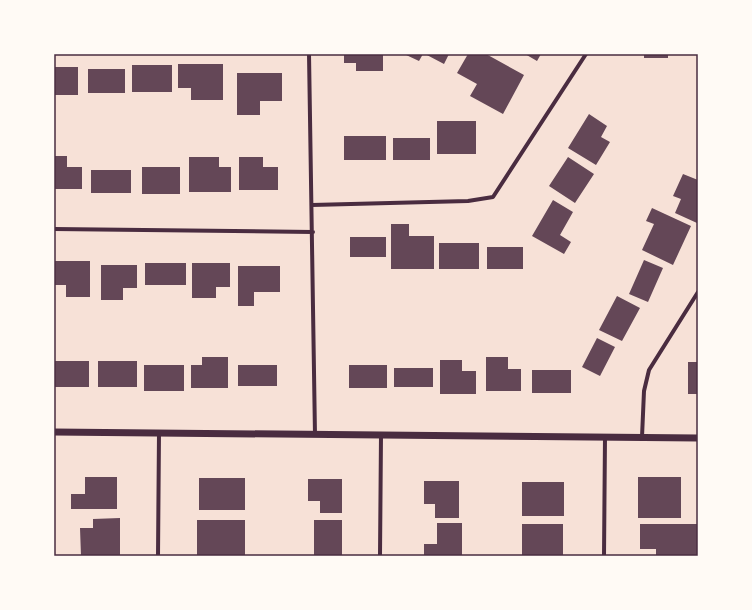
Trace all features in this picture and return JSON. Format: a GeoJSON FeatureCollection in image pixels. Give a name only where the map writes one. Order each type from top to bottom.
{"type":"FeatureCollection","features":[{"type":"Feature","properties":{"kind":"street"},"geometry":{"type":"LineString","coordinates":[[309,54],[315,435]]}},
{"type":"Feature","properties":{"kind":"street"},"geometry":{"type":"LineString","coordinates":[[312,205],[468,201],[492,197],[586,54]]}},
{"type":"Feature","properties":{"kind":"street"},"geometry":{"type":"LineString","coordinates":[[54,229],[313,232]]}},
{"type":"Feature","properties":{"kind":"street"},"geometry":{"type":"LineString","coordinates":[[642,437],[644,391],[649,370],[698,292]]}},
{"type":"Feature","properties":{"kind":"street"},"geometry":{"type":"LineString","coordinates":[[54,432],[698,438]]}},
{"type":"Feature","properties":{"kind":"street"},"geometry":{"type":"LineString","coordinates":[[158,556],[159,433]]}},
{"type":"Feature","properties":{"kind":"street"},"geometry":{"type":"LineString","coordinates":[[380,556],[381,435]]}},
{"type":"Feature","properties":{"kind":"street"},"geometry":{"type":"LineString","coordinates":[[604,437],[604,556]]}},
{"type":"Feature","properties":{"kind":"building"},"geometry":{"type":"Polygon","coordinates":[[[344,54],[383,54],[383,71],[356,71],[356,63],[344,63],[344,54]]]}},
{"type":"Feature","properties":{"kind":"building"},"geometry":{"type":"Polygon","coordinates":[[[404,54],[423,54],[419,61],[404,54]]]}},
{"type":"Feature","properties":{"kind":"building"},"geometry":{"type":"Polygon","coordinates":[[[425,54],[449,54],[444,64],[425,54]]]}},
{"type":"Feature","properties":{"kind":"building"},"geometry":{"type":"Polygon","coordinates":[[[468,54],[486,54],[524,75],[503,114],[470,96],[477,84],[457,73],[468,54]]]}},
{"type":"Feature","properties":{"kind":"building"},"geometry":{"type":"Polygon","coordinates":[[[525,54],[541,54],[537,61],[525,54]]]}},
{"type":"Feature","properties":{"kind":"building"},"geometry":{"type":"Polygon","coordinates":[[[644,54],[668,54],[668,58],[644,58],[644,54]]]}},
{"type":"Feature","properties":{"kind":"building"},"geometry":{"type":"Polygon","coordinates":[[[178,64],[223,64],[223,100],[191,100],[191,88],[178,88],[178,64]]]}},
{"type":"Feature","properties":{"kind":"building"},"geometry":{"type":"Polygon","coordinates":[[[132,65],[172,65],[172,92],[132,92],[132,65]]]}},
{"type":"Feature","properties":{"kind":"building"},"geometry":{"type":"Polygon","coordinates":[[[54,67],[78,67],[78,95],[54,95],[54,67]]]}},
{"type":"Feature","properties":{"kind":"building"},"geometry":{"type":"Polygon","coordinates":[[[88,69],[125,69],[125,93],[88,93],[88,69]]]}},
{"type":"Feature","properties":{"kind":"building"},"geometry":{"type":"Polygon","coordinates":[[[237,73],[282,73],[282,101],[260,101],[260,115],[237,115],[237,73]]]}},
{"type":"Feature","properties":{"kind":"building"},"geometry":{"type":"Polygon","coordinates":[[[589,114],[607,126],[601,137],[610,142],[596,165],[568,148],[589,114]]]}},
{"type":"Feature","properties":{"kind":"building"},"geometry":{"type":"Polygon","coordinates":[[[437,121],[476,121],[476,154],[437,154],[437,121]]]}},
{"type":"Feature","properties":{"kind":"building"},"geometry":{"type":"Polygon","coordinates":[[[344,136],[386,136],[386,160],[344,160],[344,136]]]}},
{"type":"Feature","properties":{"kind":"building"},"geometry":{"type":"Polygon","coordinates":[[[393,138],[430,138],[430,160],[393,160],[393,138]]]}},
{"type":"Feature","properties":{"kind":"building"},"geometry":{"type":"Polygon","coordinates":[[[54,156],[67,156],[67,167],[82,167],[82,189],[54,189],[54,156]]]}},
{"type":"Feature","properties":{"kind":"building"},"geometry":{"type":"Polygon","coordinates":[[[189,157],[219,157],[219,167],[231,167],[231,192],[189,192],[189,157]]]}},
{"type":"Feature","properties":{"kind":"building"},"geometry":{"type":"Polygon","coordinates":[[[239,157],[263,157],[263,167],[278,167],[278,190],[239,190],[239,157]]]}},
{"type":"Feature","properties":{"kind":"building"},"geometry":{"type":"Polygon","coordinates":[[[568,157],[594,174],[575,203],[549,186],[568,157]]]}},
{"type":"Feature","properties":{"kind":"building"},"geometry":{"type":"Polygon","coordinates":[[[142,167],[180,167],[180,194],[142,194],[142,167]]]}},
{"type":"Feature","properties":{"kind":"building"},"geometry":{"type":"Polygon","coordinates":[[[91,170],[131,170],[131,193],[91,193],[91,170]]]}},
{"type":"Feature","properties":{"kind":"building"},"geometry":{"type":"Polygon","coordinates":[[[683,174],[698,180],[697,223],[675,213],[681,199],[673,196],[683,174]]]}},
{"type":"Feature","properties":{"kind":"building"},"geometry":{"type":"Polygon","coordinates":[[[553,200],[573,212],[560,235],[571,242],[564,254],[532,236],[553,200]]]}},
{"type":"Feature","properties":{"kind":"building"},"geometry":{"type":"Polygon","coordinates":[[[652,208],[691,226],[673,265],[642,250],[654,224],[646,221],[652,208]]]}},
{"type":"Feature","properties":{"kind":"building"},"geometry":{"type":"Polygon","coordinates":[[[391,224],[409,224],[409,236],[434,236],[434,269],[391,269],[391,224]]]}},
{"type":"Feature","properties":{"kind":"building"},"geometry":{"type":"Polygon","coordinates":[[[350,237],[386,237],[386,257],[350,257],[350,237]]]}},
{"type":"Feature","properties":{"kind":"building"},"geometry":{"type":"Polygon","coordinates":[[[439,243],[479,243],[479,269],[439,269],[439,243]]]}},
{"type":"Feature","properties":{"kind":"building"},"geometry":{"type":"Polygon","coordinates":[[[487,247],[523,247],[523,269],[487,269],[487,247]]]}},
{"type":"Feature","properties":{"kind":"building"},"geometry":{"type":"Polygon","coordinates":[[[644,260],[663,268],[648,302],[629,294],[644,260]]]}},
{"type":"Feature","properties":{"kind":"building"},"geometry":{"type":"Polygon","coordinates":[[[54,261],[90,261],[90,297],[66,297],[66,285],[54,285],[54,261]]]}},
{"type":"Feature","properties":{"kind":"building"},"geometry":{"type":"Polygon","coordinates":[[[145,263],[186,263],[186,285],[145,285],[145,263]]]}},
{"type":"Feature","properties":{"kind":"building"},"geometry":{"type":"Polygon","coordinates":[[[192,263],[230,263],[230,287],[216,287],[216,298],[192,298],[192,263]]]}},
{"type":"Feature","properties":{"kind":"building"},"geometry":{"type":"Polygon","coordinates":[[[101,265],[137,265],[137,288],[123,288],[123,300],[101,300],[101,265]]]}},
{"type":"Feature","properties":{"kind":"building"},"geometry":{"type":"Polygon","coordinates":[[[238,266],[280,266],[280,292],[254,292],[254,306],[238,306],[238,266]]]}},
{"type":"Feature","properties":{"kind":"building"},"geometry":{"type":"Polygon","coordinates":[[[617,296],[640,308],[622,341],[599,330],[617,296]]]}},
{"type":"Feature","properties":{"kind":"building"},"geometry":{"type":"Polygon","coordinates":[[[597,338],[615,347],[600,376],[582,367],[597,338]]]}},
{"type":"Feature","properties":{"kind":"building"},"geometry":{"type":"Polygon","coordinates":[[[202,357],[228,357],[228,388],[191,388],[191,365],[202,365],[202,357]]]}},
{"type":"Feature","properties":{"kind":"building"},"geometry":{"type":"Polygon","coordinates":[[[486,357],[508,357],[508,369],[521,369],[521,391],[486,391],[486,357]]]}},
{"type":"Feature","properties":{"kind":"building"},"geometry":{"type":"Polygon","coordinates":[[[440,360],[462,360],[462,371],[476,371],[476,394],[440,394],[440,360]]]}},
{"type":"Feature","properties":{"kind":"building"},"geometry":{"type":"Polygon","coordinates":[[[54,361],[89,361],[89,387],[54,387],[54,361]]]}},
{"type":"Feature","properties":{"kind":"building"},"geometry":{"type":"Polygon","coordinates":[[[98,361],[137,361],[137,387],[98,387],[98,361]]]}},
{"type":"Feature","properties":{"kind":"building"},"geometry":{"type":"Polygon","coordinates":[[[688,362],[698,362],[698,394],[688,394],[688,362]]]}},
{"type":"Feature","properties":{"kind":"building"},"geometry":{"type":"Polygon","coordinates":[[[144,365],[184,365],[184,391],[144,391],[144,365]]]}},
{"type":"Feature","properties":{"kind":"building"},"geometry":{"type":"Polygon","coordinates":[[[238,365],[277,365],[277,386],[238,386],[238,365]]]}},
{"type":"Feature","properties":{"kind":"building"},"geometry":{"type":"Polygon","coordinates":[[[349,365],[387,365],[387,388],[349,388],[349,365]]]}},
{"type":"Feature","properties":{"kind":"building"},"geometry":{"type":"Polygon","coordinates":[[[394,368],[433,368],[433,387],[394,387],[394,368]]]}},
{"type":"Feature","properties":{"kind":"building"},"geometry":{"type":"Polygon","coordinates":[[[532,370],[571,370],[571,393],[532,393],[532,370]]]}},
{"type":"Feature","properties":{"kind":"building"},"geometry":{"type":"Polygon","coordinates":[[[85,477],[117,477],[117,509],[71,509],[71,494],[85,494],[85,477]]]}},
{"type":"Feature","properties":{"kind":"building"},"geometry":{"type":"Polygon","coordinates":[[[638,477],[681,477],[681,518],[638,518],[638,477]]]}},
{"type":"Feature","properties":{"kind":"building"},"geometry":{"type":"Polygon","coordinates":[[[199,478],[245,478],[245,510],[199,510],[199,478]]]}},
{"type":"Feature","properties":{"kind":"building"},"geometry":{"type":"Polygon","coordinates":[[[308,479],[342,479],[342,513],[320,513],[320,501],[308,501],[308,479]]]}},
{"type":"Feature","properties":{"kind":"building"},"geometry":{"type":"Polygon","coordinates":[[[424,481],[459,481],[459,518],[435,518],[435,504],[424,504],[424,481]]]}},
{"type":"Feature","properties":{"kind":"building"},"geometry":{"type":"Polygon","coordinates":[[[522,482],[564,482],[564,516],[522,516],[522,482]]]}},
{"type":"Feature","properties":{"kind":"building"},"geometry":{"type":"Polygon","coordinates":[[[120,518],[120,556],[81,556],[80,528],[93,528],[93,519],[120,518]]]}},
{"type":"Feature","properties":{"kind":"building"},"geometry":{"type":"Polygon","coordinates":[[[197,520],[245,520],[245,556],[197,556],[197,520]]]}},
{"type":"Feature","properties":{"kind":"building"},"geometry":{"type":"Polygon","coordinates":[[[314,520],[342,520],[342,556],[314,556],[314,520]]]}},
{"type":"Feature","properties":{"kind":"building"},"geometry":{"type":"Polygon","coordinates":[[[437,523],[462,523],[462,556],[424,556],[424,544],[437,544],[437,523]]]}},
{"type":"Feature","properties":{"kind":"building"},"geometry":{"type":"Polygon","coordinates":[[[522,524],[563,524],[563,556],[522,556],[522,524]]]}},
{"type":"Feature","properties":{"kind":"building"},"geometry":{"type":"Polygon","coordinates":[[[640,524],[698,524],[698,556],[656,556],[656,549],[640,549],[640,524]]]}}]}
